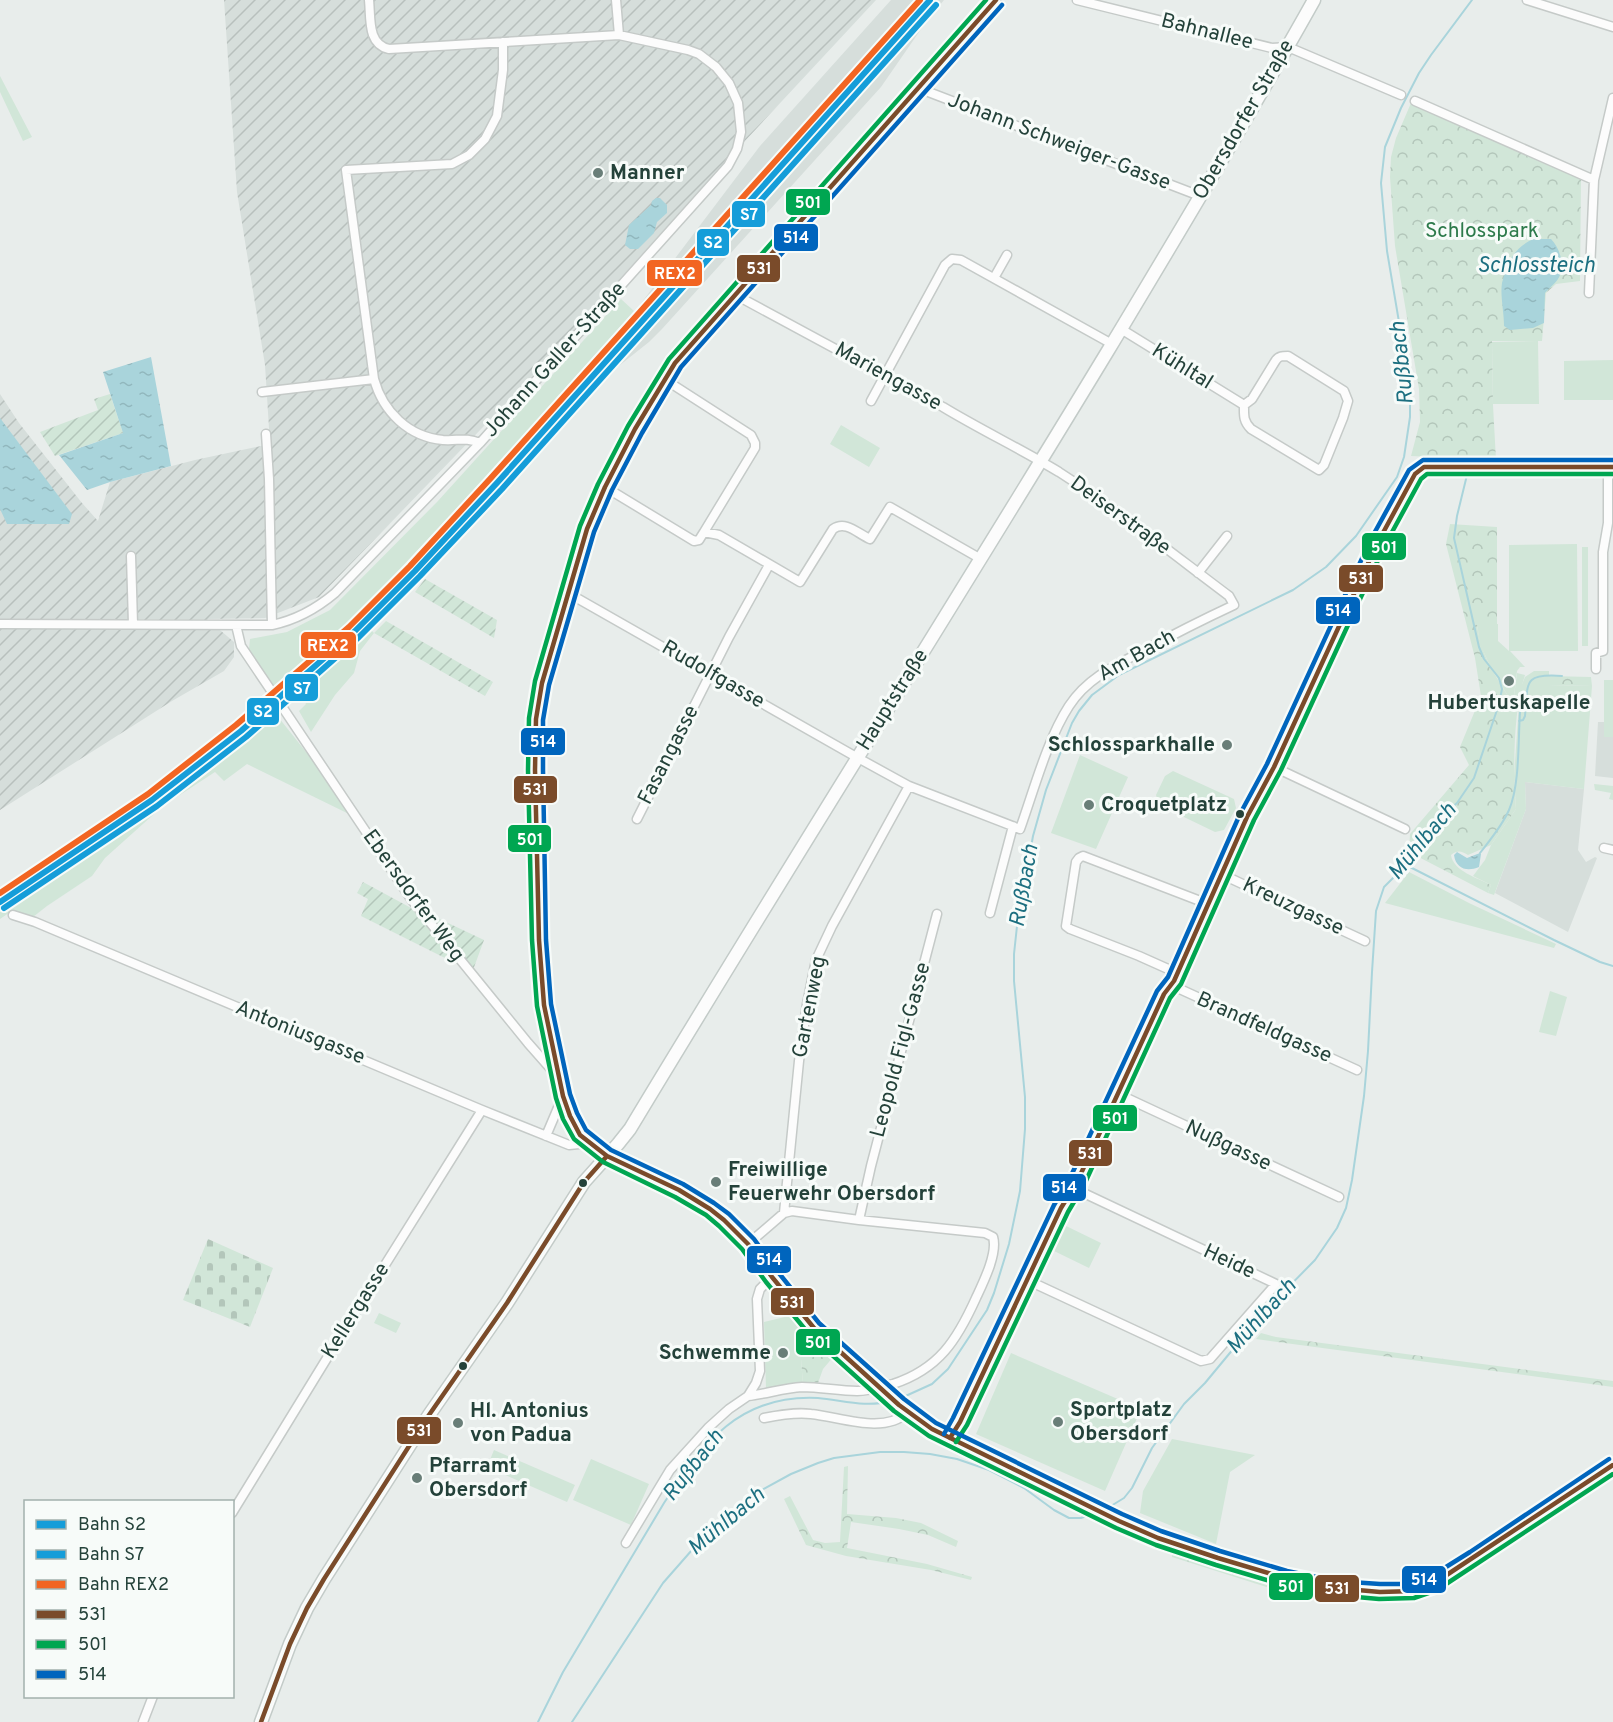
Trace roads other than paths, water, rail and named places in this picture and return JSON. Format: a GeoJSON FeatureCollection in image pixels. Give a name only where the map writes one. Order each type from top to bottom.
{"type":"FeatureCollection","features":[{"type":"Feature","properties":{"kind":"main road","name":"Obersdorfer Straße"},"geometry":{"type":"LineString","coordinates":[[1174,241],[1314,0]]}},
{"type":"Feature","properties":{"kind":"main road","name":"Hauptstraße"},"geometry":{"type":"LineString","coordinates":[[261,1722],[290,1644],[324,1579],[429,1415],[507,1303],[584,1182],[630,1129],[1174,241]]}},
{"type":"Feature","properties":{"kind":"street","name":"Johann Galler-Straße"},"geometry":{"type":"LineString","coordinates":[[0,624],[272,625],[287,622],[320,605],[480,443],[728,166],[737,149],[741,132],[738,103],[729,83],[716,67],[699,54],[620,35],[399,50],[384,48],[373,36],[369,0]]}},
{"type":"Feature","properties":{"kind":"street"},"geometry":{"type":"LineString","coordinates":[[616,0],[620,35]]}},
{"type":"Feature","properties":{"kind":"street"},"geometry":{"type":"LineString","coordinates":[[996,0],[685,350],[664,379],[635,429],[605,487],[585,536],[542,683],[534,734],[539,940],[544,1005],[558,1077],[575,1127],[602,1161],[695,1199],[724,1220],[748,1244],[814,1328],[903,1408],[950,1438],[1108,1516],[1183,1547],[1285,1578],[1335,1588],[1402,1593],[1414,1591],[1433,1584],[1515,1532],[1613,1465]]}},
{"type":"Feature","properties":{"kind":"street","name":"Bahnallee"},"geometry":{"type":"LineString","coordinates":[[1077,0],[1272,48],[1288,47],[1401,95]]}},
{"type":"Feature","properties":{"kind":"street"},"geometry":{"type":"LineString","coordinates":[[1527,0],[1613,27]]}},
{"type":"Feature","properties":{"kind":"street","name":"Johann Galler-Straße"},"geometry":{"type":"LineString","coordinates":[[480,443],[468,438],[453,440],[433,438],[414,431],[396,418],[377,391],[346,170],[452,164],[470,155],[485,139],[497,116],[503,70],[503,42]]}},
{"type":"Feature","properties":{"kind":"street","name":"Johann Schweiger-Gasse"},"geometry":{"type":"LineString","coordinates":[[918,88],[1200,196]]}},
{"type":"Feature","properties":{"kind":"street"},"geometry":{"type":"LineString","coordinates":[[1589,293],[1594,180],[1613,98]]}},
{"type":"Feature","properties":{"kind":"street"},"geometry":{"type":"LineString","coordinates":[[1415,101],[1594,180]]}},
{"type":"Feature","properties":{"kind":"street"},"geometry":{"type":"LineString","coordinates":[[994,278],[1007,255]]}},
{"type":"Feature","properties":{"kind":"street"},"geometry":{"type":"LineString","coordinates":[[871,401],[945,265],[952,259],[961,260],[1112,344]]}},
{"type":"Feature","properties":{"kind":"street","name":"Mariengasse"},"geometry":{"type":"LineString","coordinates":[[735,293],[1041,461]]}},
{"type":"Feature","properties":{"kind":"street","name":"Kühltal"},"geometry":{"type":"LineString","coordinates":[[1121,329],[1244,405]]}},
{"type":"Feature","properties":{"kind":"street"},"geometry":{"type":"LineString","coordinates":[[1283,356],[1288,356],[1344,391],[1348,401],[1320,472],[1251,429],[1246,424],[1244,405],[1252,399],[1276,360],[1283,356]]}},
{"type":"Feature","properties":{"kind":"street"},"geometry":{"type":"LineString","coordinates":[[262,392],[374,379]]}},
{"type":"Feature","properties":{"kind":"street"},"geometry":{"type":"LineString","coordinates":[[605,487],[694,541],[699,540],[755,448],[751,435],[664,379]]}},
{"type":"Feature","properties":{"kind":"street"},"geometry":{"type":"LineString","coordinates":[[266,434],[272,625]]}},
{"type":"Feature","properties":{"kind":"street","name":"Deiserstraße"},"geometry":{"type":"LineString","coordinates":[[1041,461],[1109,506],[1229,597],[1234,605]]}},
{"type":"Feature","properties":{"kind":"street"},"geometry":{"type":"LineString","coordinates":[[950,1438],[960,1422],[1027,1280],[1081,1173],[1164,994],[1171,986],[1247,817],[1274,767],[1378,542],[1415,474],[1424,467],[1611,467],[1608,523],[1603,552],[1603,651],[1596,653],[1596,669]]}},
{"type":"Feature","properties":{"kind":"street"},"geometry":{"type":"LineString","coordinates":[[704,532],[719,535],[800,582],[833,529],[839,525],[846,526],[870,539],[890,507],[981,559]]}},
{"type":"Feature","properties":{"kind":"street"},"geometry":{"type":"LineString","coordinates":[[1198,573],[1227,536]]}},
{"type":"Feature","properties":{"kind":"street"},"geometry":{"type":"LineString","coordinates":[[131,556],[133,624]]}},
{"type":"Feature","properties":{"kind":"street","name":"Fasangasse"},"geometry":{"type":"LineString","coordinates":[[637,819],[729,637],[769,565]]}},
{"type":"Feature","properties":{"kind":"street","name":"Rudolfgasse"},"geometry":{"type":"LineString","coordinates":[[568,593],[909,786],[1017,828]]}},
{"type":"Feature","properties":{"kind":"street","name":"Am Bach"},"geometry":{"type":"LineString","coordinates":[[990,913],[1017,828],[1061,719],[1077,695],[1094,679],[1121,662],[1234,605]]}},
{"type":"Feature","properties":{"kind":"street"},"geometry":{"type":"LineString","coordinates":[[236,625],[241,646],[272,692]]}},
{"type":"Feature","properties":{"kind":"street","name":"Ebersdorfer Weg"},"geometry":{"type":"LineString","coordinates":[[281,705],[411,899],[558,1077]]}},
{"type":"Feature","properties":{"kind":"street"},"geometry":{"type":"LineString","coordinates":[[1274,767],[1405,829]]}},
{"type":"Feature","properties":{"kind":"street","name":"Gartenweg"},"geometry":{"type":"LineString","coordinates":[[784,1213],[799,1061],[816,960],[831,926],[909,786]]}},
{"type":"Feature","properties":{"kind":"street"},"geometry":{"type":"LineString","coordinates":[[1177,973],[1066,926],[1076,862],[1083,856],[1208,904]]}},
{"type":"Feature","properties":{"kind":"street","name":"Kreuzgasse"},"geometry":{"type":"LineString","coordinates":[[1221,874],[1365,941]]}},
{"type":"Feature","properties":{"kind":"street","name":"Leopold Figl-Gasse"},"geometry":{"type":"LineString","coordinates":[[859,1220],[937,914]]}},
{"type":"Feature","properties":{"kind":"street","name":"Antoniusgasse"},"geometry":{"type":"LineString","coordinates":[[13,915],[35,922],[546,1136],[569,1145],[589,1143]]}},
{"type":"Feature","properties":{"kind":"street","name":"Brandfeldgasse"},"geometry":{"type":"LineString","coordinates":[[1171,986],[1357,1070]]}},
{"type":"Feature","properties":{"kind":"street","name":"Nußgasse"},"geometry":{"type":"LineString","coordinates":[[1118,1094],[1339,1197]]}},
{"type":"Feature","properties":{"kind":"street"},"geometry":{"type":"LineString","coordinates":[[546,1136],[563,1096]]}},
{"type":"Feature","properties":{"kind":"street","name":"Kellergasse"},"geometry":{"type":"LineString","coordinates":[[234,1509],[482,1110]]}},
{"type":"Feature","properties":{"kind":"street","name":"Heide"},"geometry":{"type":"LineString","coordinates":[[1027,1280],[1201,1361],[1210,1359],[1276,1284],[1073,1188]]}},
{"type":"Feature","properties":{"kind":"street"},"geometry":{"type":"LineString","coordinates":[[748,1244],[784,1213],[792,1211],[985,1233],[991,1235],[995,1247],[970,1312],[951,1345],[921,1372],[882,1390],[800,1388],[748,1396]]}},
{"type":"Feature","properties":{"kind":"street"},"geometry":{"type":"LineString","coordinates":[[626,1544],[670,1470],[708,1427],[748,1396],[756,1383],[760,1371],[757,1299],[760,1289],[772,1277]]}},
{"type":"Feature","properties":{"kind":"street"},"geometry":{"type":"LineString","coordinates":[[764,1418],[809,1413],[858,1422],[878,1423],[901,1417],[903,1408]]}},
{"type":"Feature","properties":{"kind":"street"},"geometry":{"type":"LineString","coordinates":[[143,1722],[152,1698]]}},
{"type":"Feature","properties":{"kind":"water"},"geometry":{"type":"Polygon","coordinates":[[[656,198],[660,198],[667,205],[667,213],[657,222],[654,233],[638,249],[630,249],[625,245],[629,225],[656,198]]]}},
{"type":"Feature","properties":{"kind":"water","name":"Schlossteich"},"geometry":{"type":"Polygon","coordinates":[[[1534,239],[1551,239],[1559,252],[1562,269],[1557,281],[1545,293],[1544,323],[1533,328],[1510,330],[1504,326],[1502,283],[1513,256],[1522,246],[1534,239]]]}},
{"type":"Feature","properties":{"kind":"water"},"geometry":{"type":"Polygon","coordinates":[[[151,357],[171,466],[87,490],[59,455],[123,433],[103,372],[151,357]]]}},
{"type":"Feature","properties":{"kind":"water"},"geometry":{"type":"Polygon","coordinates":[[[0,418],[72,514],[69,524],[7,524],[0,509],[0,418]]]}},
{"type":"Feature","properties":{"kind":"water"},"geometry":{"type":"Polygon","coordinates":[[[1457,852],[1467,858],[1480,853],[1479,867],[1466,869],[1460,866],[1455,860],[1454,855],[1457,852]]]}},
{"type":"Feature","properties":{"kind":"waterway","name":"Rußbach"},"geometry":{"type":"LineString","coordinates":[[899,1399],[932,1384],[948,1369],[987,1310],[1009,1244],[1020,1191],[1025,1129],[1025,1097],[1014,981],[1017,926],[1033,836],[1046,790],[1072,723],[1092,695],[1119,675],[1293,590],[1326,567],[1356,536],[1397,477],[1404,457],[1410,417],[1410,387],[1387,251],[1381,183],[1385,147],[1419,73],[1472,0]]}},
{"type":"Feature","properties":{"kind":"waterway","name":"Mühlbach"},"geometry":{"type":"LineString","coordinates":[[1106,1509],[1124,1498],[1132,1488],[1152,1448],[1184,1404],[1205,1383],[1263,1313],[1315,1260],[1337,1228],[1346,1208],[1364,1096],[1376,911],[1384,887],[1406,865],[1419,840],[1432,824],[1457,803],[1474,778],[1502,689],[1499,678],[1484,659],[1479,647],[1454,538],[1467,475]]}},
{"type":"Feature","properties":{"kind":"waterway"},"geometry":{"type":"LineString","coordinates":[[1519,721],[1525,716],[1530,682],[1540,676],[1562,676]]}},
{"type":"Feature","properties":{"kind":"waterway"},"geometry":{"type":"LineString","coordinates":[[1480,853],[1503,822],[1513,800],[1517,775],[1520,712]]}},
{"type":"Feature","properties":{"kind":"waterway"},"geometry":{"type":"LineString","coordinates":[[1406,865],[1554,940],[1613,966]]}},
{"type":"Feature","properties":{"kind":"waterway","name":"Rußbach"},"geometry":{"type":"LineString","coordinates":[[538,1722],[563,1672],[664,1503],[693,1461],[726,1426],[766,1404],[790,1399],[818,1398],[863,1404],[890,1401]]}},
{"type":"Feature","properties":{"kind":"waterway","name":"Mühlbach"},"geometry":{"type":"LineString","coordinates":[[572,1722],[663,1583],[706,1534],[758,1492],[791,1474],[818,1463],[834,1458],[880,1452],[930,1454],[957,1459],[989,1470],[1024,1488],[1069,1518],[1081,1518],[1095,1513]]}},
{"type":"Feature","properties":{"kind":"rail line","name":"REX2"},"geometry":{"type":"LineString","coordinates":[[0,893],[148,794],[236,725],[349,627],[410,566],[490,479],[920,0]]}},
{"type":"Feature","properties":{"kind":"rail line","name":"S2"},"geometry":{"type":"LineString","coordinates":[[0,902],[152,800],[241,731],[354,632],[496,484],[930,0]]}},
{"type":"Feature","properties":{"kind":"rail line","name":"S7"},"geometry":{"type":"LineString","coordinates":[[4,908],[157,806],[246,737],[359,637],[502,489],[936,5]]}},
{"type":"Feature","properties":{"kind":"place","name":"Manner"},"geometry":{"type":"Point","coordinates":[598,173]}},
{"type":"Feature","properties":{"kind":"place","name":"Hubertuskapelle"},"geometry":{"type":"Point","coordinates":[1509,681]}},
{"type":"Feature","properties":{"kind":"place","name":"Schlossparkhalle"},"geometry":{"type":"Point","coordinates":[1227,745]}},
{"type":"Feature","properties":{"kind":"place","name":"Croquetplatz"},"geometry":{"type":"Point","coordinates":[1089,805]}},
{"type":"Feature","properties":{"kind":"place","name":"Freiwillige Feuerwehr Obersdorf"},"geometry":{"type":"Point","coordinates":[716,1182]}},
{"type":"Feature","properties":{"kind":"place","name":"Schwemme"},"geometry":{"type":"Point","coordinates":[783,1353]}},
{"type":"Feature","properties":{"kind":"place","name":"Sportplatz Obersdorf"},"geometry":{"type":"Point","coordinates":[1058,1422]}},
{"type":"Feature","properties":{"kind":"place","name":"Hl. Antonius von Padua"},"geometry":{"type":"Point","coordinates":[458,1423]}},
{"type":"Feature","properties":{"kind":"place","name":"Pfarramt Obersdorf"},"geometry":{"type":"Point","coordinates":[417,1478]}},
{"type":"Feature","properties":{"kind":"park label","name":"Schlosspark"},"geometry":{"type":"Point","coordinates":[1482,231]}}]}
